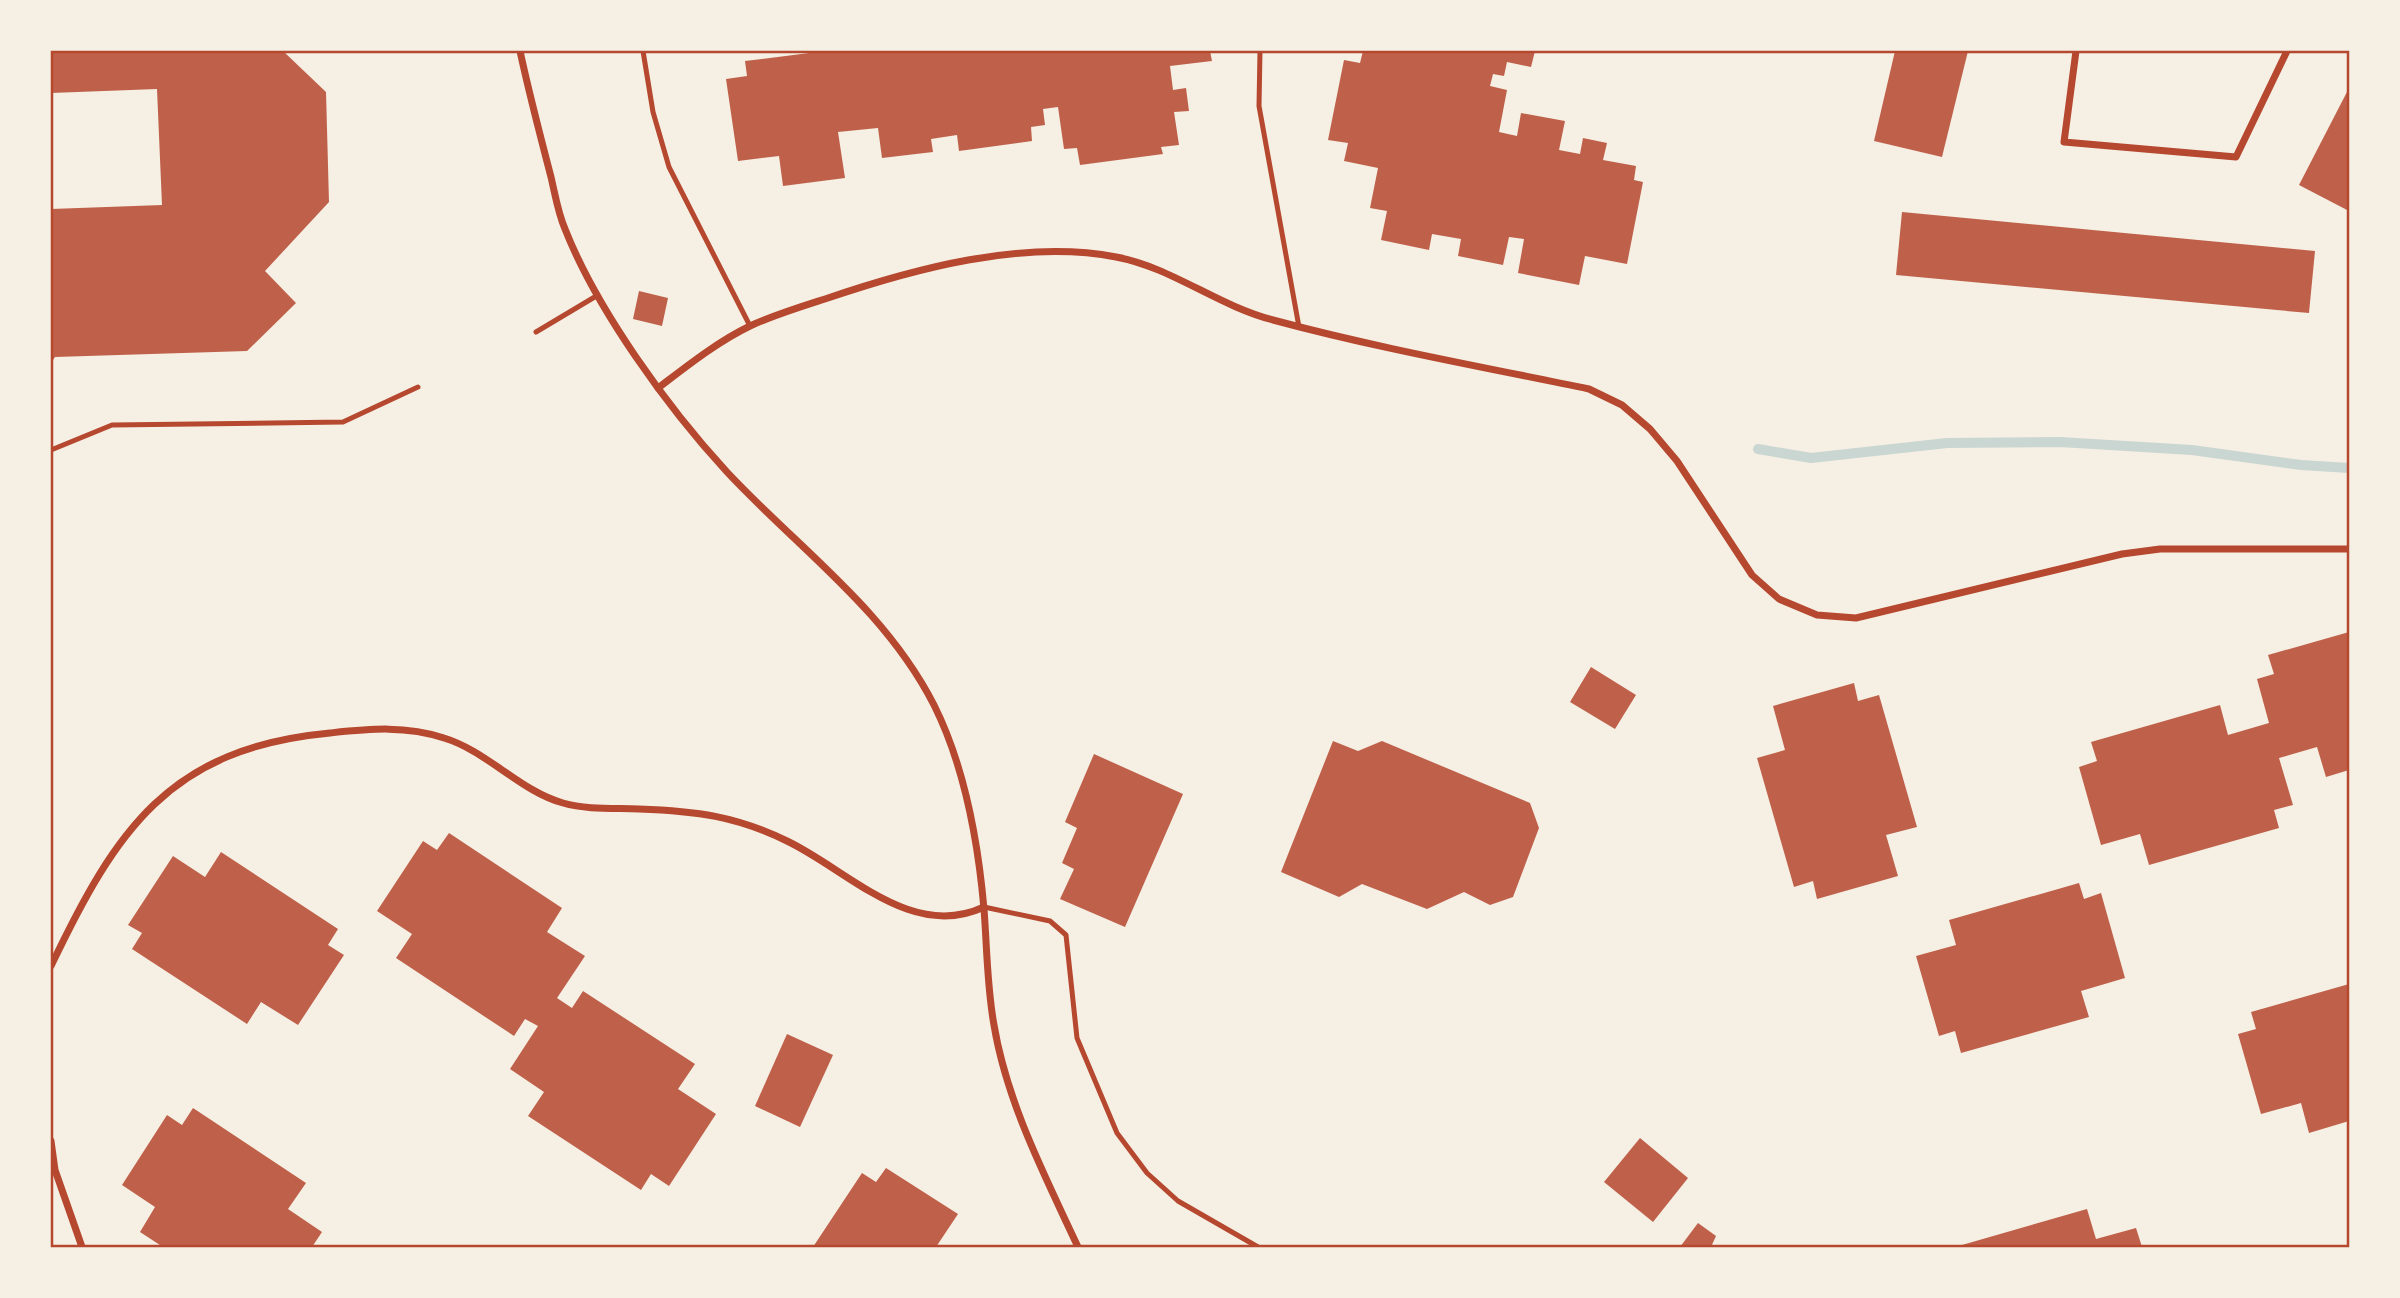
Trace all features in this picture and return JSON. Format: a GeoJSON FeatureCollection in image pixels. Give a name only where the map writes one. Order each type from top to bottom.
{"type":"FeatureCollection","features":[{"type":"Feature","properties":{"kind":"street"},"geometry":{"type":"LineString","coordinates":[[520,51],[564,228],[598,295],[658,388],[730,474],[859,598],[913,668],[946,732],[976,838],[994,1025],[1005,1074],[1031,1145],[1078,1247]]}},
{"type":"Feature","properties":{"kind":"street"},"geometry":{"type":"LineString","coordinates":[[2076,51],[2064,142],[2236,157],[2287,51]]}},
{"type":"Feature","properties":{"kind":"street"},"geometry":{"type":"LineString","coordinates":[[658,388],[704,354],[750,326],[900,273],[994,255],[1068,253],[1116,257],[1156,270],[1268,319],[1589,388],[1622,405],[1650,429],[1677,461],[1752,575],[1779,599],[1817,615],[1856,618],[2122,554],[2160,549],[2349,549]]}},
{"type":"Feature","properties":{"kind":"street"},"geometry":{"type":"LineString","coordinates":[[51,966],[84,899],[118,842],[149,807],[196,773],[253,745],[293,736],[355,730],[404,728],[446,738],[562,803],[709,813],[741,820],[790,842],[879,897],[914,912],[941,918],[962,918],[984,907]]}},
{"type":"Feature","properties":{"kind":"street"},"geometry":{"type":"LineString","coordinates":[[51,1141],[55,1170],[82,1247]]}},
{"type":"Feature","properties":{"kind":"lane"},"geometry":{"type":"LineString","coordinates":[[643,51],[653,112],[669,167],[750,326]]}},
{"type":"Feature","properties":{"kind":"lane"},"geometry":{"type":"LineString","coordinates":[[1260,51],[1259,106],[1299,327]]}},
{"type":"Feature","properties":{"kind":"lane"},"geometry":{"type":"LineString","coordinates":[[536,332],[598,295]]}},
{"type":"Feature","properties":{"kind":"lane"},"geometry":{"type":"LineString","coordinates":[[51,450],[112,425],[343,422],[418,387]]}},
{"type":"Feature","properties":{"kind":"lane"},"geometry":{"type":"LineString","coordinates":[[984,907],[1050,921],[1066,935],[1077,1038],[1117,1133],[1147,1173],[1178,1201],[1258,1247]]}},
{"type":"Feature","properties":{"kind":"building"},"geometry":{"type":"Polygon","coordinates":[[[51,51],[283,51],[326,92],[329,202],[265,271],[296,303],[247,351],[55,357],[51,363],[51,209],[162,205],[157,89],[51,93],[51,51]]]}},
{"type":"Feature","properties":{"kind":"building"},"geometry":{"type":"Polygon","coordinates":[[[825,51],[1210,51],[1212,61],[1170,66],[1173,90],[1186,88],[1189,111],[1174,112],[1179,145],[1161,147],[1163,154],[1080,165],[1077,148],[1064,149],[1058,107],[1043,109],[1045,125],[1031,127],[1032,141],[959,151],[957,135],[931,139],[933,152],[882,158],[878,128],[838,132],[845,178],[783,186],[779,156],[738,161],[726,79],[747,76],[745,61],[825,51]]]}},
{"type":"Feature","properties":{"kind":"building"},"geometry":{"type":"Polygon","coordinates":[[[1363,51],[1535,51],[1531,67],[1507,62],[1504,76],[1493,74],[1490,86],[1507,90],[1499,132],[1517,136],[1521,113],[1565,121],[1559,150],[1580,154],[1583,138],[1607,143],[1603,160],[1636,166],[1634,180],[1643,182],[1627,264],[1585,256],[1579,285],[1518,273],[1524,239],[1509,237],[1503,265],[1458,256],[1461,239],[1432,234],[1429,250],[1381,240],[1387,211],[1370,208],[1378,168],[1344,161],[1348,143],[1328,140],[1344,60],[1360,63],[1363,51]]]}},
{"type":"Feature","properties":{"kind":"building"},"geometry":{"type":"Polygon","coordinates":[[[1895,51],[1968,51],[1942,157],[1874,141],[1895,51]]]}},
{"type":"Feature","properties":{"kind":"building"},"geometry":{"type":"Polygon","coordinates":[[[2349,88],[2349,211],[2299,185],[2349,88]]]}},
{"type":"Feature","properties":{"kind":"building"},"geometry":{"type":"Polygon","coordinates":[[[1902,212],[2315,251],[2309,313],[1896,275],[1902,212]]]}},
{"type":"Feature","properties":{"kind":"building"},"geometry":{"type":"Polygon","coordinates":[[[639,291],[668,298],[662,326],[633,319],[639,291]]]}},
{"type":"Feature","properties":{"kind":"building"},"geometry":{"type":"Polygon","coordinates":[[[2349,632],[2349,770],[2326,777],[2317,747],[2279,758],[2293,805],[2274,810],[2279,828],[2149,865],[2140,834],[2101,845],[2079,767],[2097,761],[2091,742],[2220,705],[2228,735],[2269,723],[2257,679],[2274,674],[2268,655],[2349,632]]]}},
{"type":"Feature","properties":{"kind":"building"},"geometry":{"type":"Polygon","coordinates":[[[1591,667],[1636,695],[1615,729],[1570,702],[1591,667]]]}},
{"type":"Feature","properties":{"kind":"building"},"geometry":{"type":"Polygon","coordinates":[[[1854,683],[1858,701],[1879,695],[1917,827],[1886,835],[1898,876],[1817,899],[1813,881],[1794,887],[1757,758],[1785,750],[1773,706],[1854,683]]]}},
{"type":"Feature","properties":{"kind":"building"},"geometry":{"type":"Polygon","coordinates":[[[1333,741],[1358,751],[1382,741],[1530,803],[1539,828],[1513,897],[1490,905],[1464,892],[1427,909],[1362,884],[1339,897],[1281,872],[1333,741]]]}},
{"type":"Feature","properties":{"kind":"building"},"geometry":{"type":"Polygon","coordinates":[[[1094,754],[1183,794],[1125,927],[1060,899],[1074,869],[1062,863],[1077,828],[1065,822],[1094,754]]]}},
{"type":"Feature","properties":{"kind":"building"},"geometry":{"type":"Polygon","coordinates":[[[449,833],[562,908],[547,932],[585,956],[557,998],[572,1008],[583,991],[695,1064],[678,1089],[716,1114],[669,1186],[651,1174],[641,1190],[528,1116],[544,1092],[510,1069],[538,1026],[525,1019],[514,1036],[396,958],[412,934],[377,911],[423,841],[437,850],[449,833]]]}},
{"type":"Feature","properties":{"kind":"building"},"geometry":{"type":"Polygon","coordinates":[[[221,852],[338,929],[328,945],[344,955],[298,1025],[261,1002],[247,1024],[132,949],[142,933],[128,925],[173,856],[205,877],[221,852]]]}},
{"type":"Feature","properties":{"kind":"building"},"geometry":{"type":"Polygon","coordinates":[[[2079,883],[2084,899],[2101,893],[2125,978],[2081,991],[2089,1017],[1961,1053],[1955,1031],[1939,1036],[1916,956],[1956,945],[1949,920],[2079,883]]]}},
{"type":"Feature","properties":{"kind":"building"},"geometry":{"type":"Polygon","coordinates":[[[2349,984],[2349,1121],[2309,1133],[2301,1103],[2261,1114],[2238,1034],[2256,1029],[2251,1012],[2349,984]]]}},
{"type":"Feature","properties":{"kind":"building"},"geometry":{"type":"Polygon","coordinates":[[[787,1034],[833,1055],[800,1127],[755,1106],[787,1034]]]}},
{"type":"Feature","properties":{"kind":"building"},"geometry":{"type":"Polygon","coordinates":[[[193,1108],[306,1183],[288,1209],[322,1232],[312,1247],[163,1247],[140,1232],[155,1207],[122,1185],[167,1115],[182,1125],[193,1108]]]}},
{"type":"Feature","properties":{"kind":"building"},"geometry":{"type":"Polygon","coordinates":[[[1640,1138],[1688,1178],[1653,1222],[1604,1182],[1640,1138]]]}},
{"type":"Feature","properties":{"kind":"building"},"geometry":{"type":"Polygon","coordinates":[[[886,1168],[958,1214],[936,1247],[813,1247],[862,1173],[876,1182],[886,1168]]]}},
{"type":"Feature","properties":{"kind":"building"},"geometry":{"type":"Polygon","coordinates":[[[2087,1209],[2096,1239],[2136,1228],[2142,1247],[1955,1247],[2087,1209]]]}},
{"type":"Feature","properties":{"kind":"building"},"geometry":{"type":"Polygon","coordinates":[[[1698,1223],[1716,1236],[1711,1247],[1680,1247],[1698,1223]]]}},
{"type":"Feature","properties":{"kind":"waterway"},"geometry":{"type":"LineString","coordinates":[[1758,449],[1811,458],[1947,443],[2060,442],[2192,450],[2301,465],[2349,468]]}}]}
